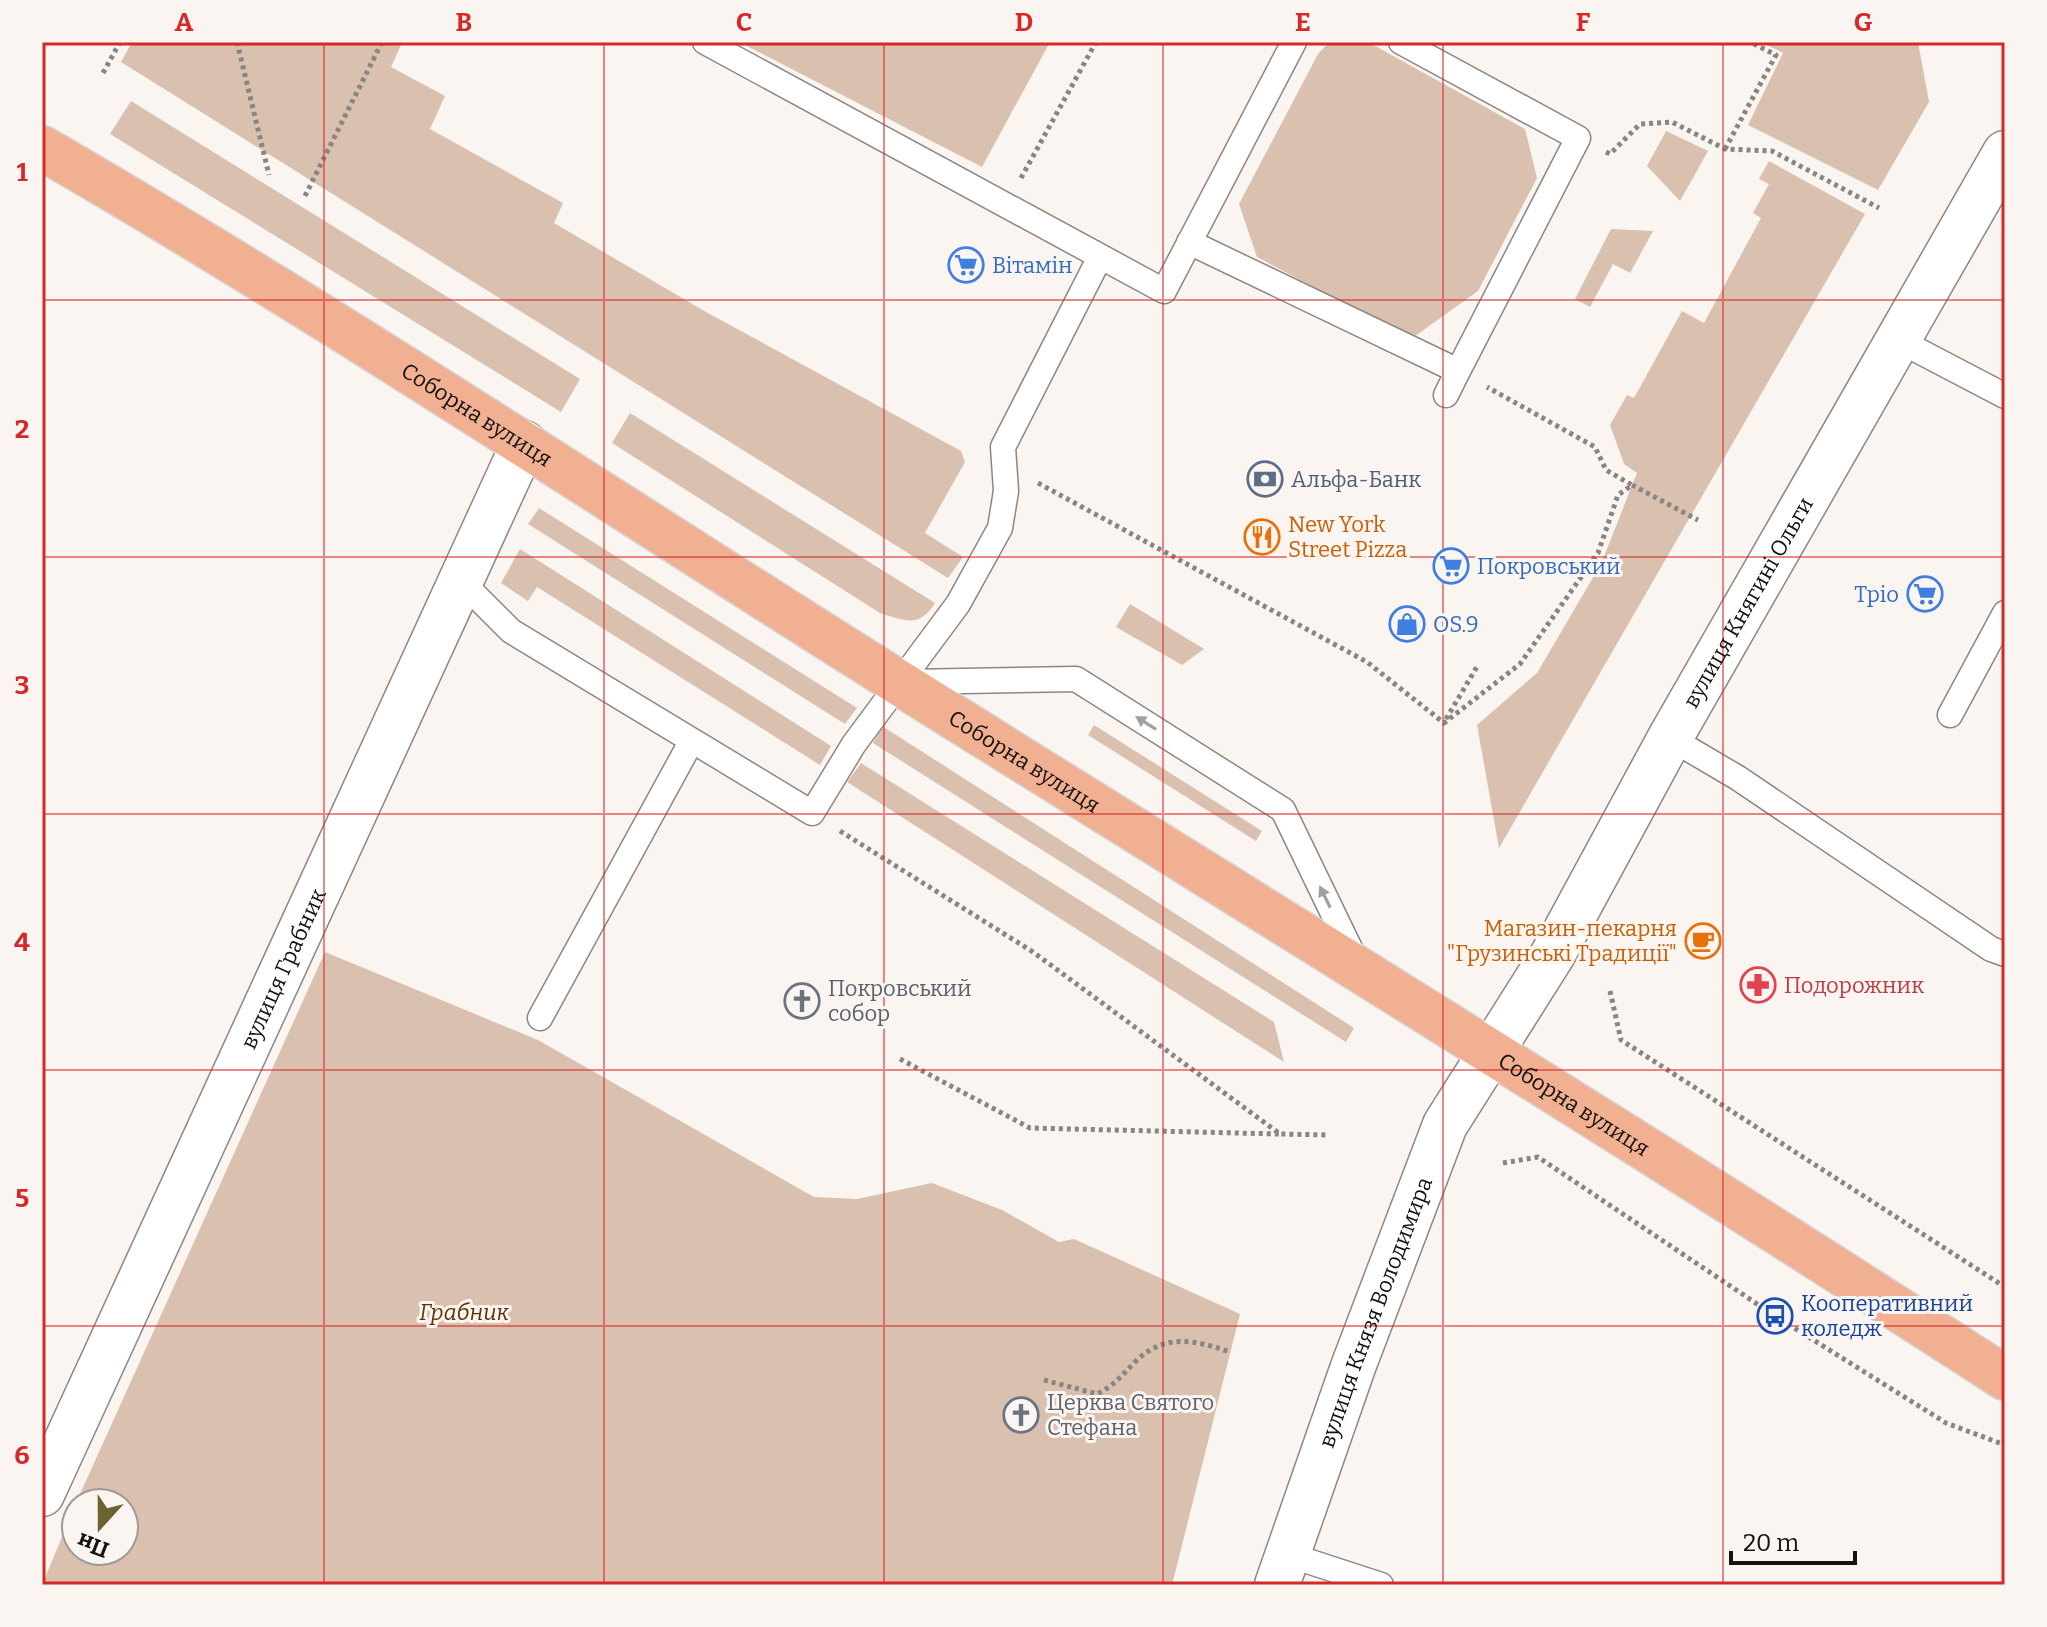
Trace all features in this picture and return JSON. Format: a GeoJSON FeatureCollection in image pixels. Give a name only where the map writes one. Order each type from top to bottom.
{"type":"FeatureCollection","features":[{"type":"Feature","properties":{"kind":"main road","name":"Соборна вулиця"},"geometry":{"type":"LineString","coordinates":[[42,148],[524,443],[898,682],[1492,1050],[2005,1378]]}},
{"type":"Feature","properties":{"kind":"street","name":"вулиця Княгині Ольги"},"geometry":{"type":"LineString","coordinates":[[1492,1050],[1553,954],[1670,738],[2005,153]]}},
{"type":"Feature","properties":{"kind":"street","name":"вулиця Грабник"},"geometry":{"type":"LineString","coordinates":[[42,1494],[524,443]]}},
{"type":"Feature","properties":{"kind":"street","name":"вулиця Князя Володимира"},"geometry":{"type":"LineString","coordinates":[[1282,1570],[1445,1125],[1492,1050]]}},
{"type":"Feature","properties":{"kind":"lane"},"geometry":{"type":"LineString","coordinates":[[705,42],[1164,291],[1294,42]]}},
{"type":"Feature","properties":{"kind":"lane"},"geometry":{"type":"LineString","coordinates":[[1401,42],[1578,138],[1446,395]]}},
{"type":"Feature","properties":{"kind":"lane"},"geometry":{"type":"LineString","coordinates":[[1189,242],[1458,371]]}},
{"type":"Feature","properties":{"kind":"lane"},"geometry":{"type":"LineString","coordinates":[[461,581],[511,631],[812,813],[898,682],[958,604],[1000,528],[1006,466],[1003,447],[1100,257]]}},
{"type":"Feature","properties":{"kind":"lane"},"geometry":{"type":"LineString","coordinates":[[1898,340],[2005,396]]}},
{"type":"Feature","properties":{"kind":"lane"},"geometry":{"type":"LineString","coordinates":[[1950,715],[2005,613]]}},
{"type":"Feature","properties":{"kind":"lane"},"geometry":{"type":"LineString","coordinates":[[898,682],[1076,679],[1283,810],[1359,968]]}},
{"type":"Feature","properties":{"kind":"lane"},"geometry":{"type":"LineString","coordinates":[[1670,738],[1738,778],[1991,949],[2005,954]]}},
{"type":"Feature","properties":{"kind":"lane"},"geometry":{"type":"LineString","coordinates":[[540,1018],[691,742]]}},
{"type":"Feature","properties":{"kind":"lane"},"geometry":{"type":"LineString","coordinates":[[1282,1570],[1381,1585]]}},
{"type":"Feature","properties":{"kind":"path"},"geometry":{"type":"LineString","coordinates":[[103,73],[120,42]]}},
{"type":"Feature","properties":{"kind":"path"},"geometry":{"type":"LineString","coordinates":[[237,42],[269,175]]}},
{"type":"Feature","properties":{"kind":"path"},"geometry":{"type":"LineString","coordinates":[[305,196],[382,42]]}},
{"type":"Feature","properties":{"kind":"path"},"geometry":{"type":"LineString","coordinates":[[1006,205],[1096,42]]}},
{"type":"Feature","properties":{"kind":"path"},"geometry":{"type":"LineString","coordinates":[[1725,149],[1776,55],[1750,42]]}},
{"type":"Feature","properties":{"kind":"path"},"geometry":{"type":"LineString","coordinates":[[1578,138],[1610,154],[1640,124],[1672,122],[1725,149],[1772,151],[1879,208]]}},
{"type":"Feature","properties":{"kind":"path"},"geometry":{"type":"LineString","coordinates":[[1458,371],[1595,447],[1606,470],[1698,520]]}},
{"type":"Feature","properties":{"kind":"path"},"geometry":{"type":"LineString","coordinates":[[1006,466],[1367,662],[1444,723]]}},
{"type":"Feature","properties":{"kind":"path"},"geometry":{"type":"LineString","coordinates":[[1444,723],[1520,664],[1598,553],[1618,495],[1632,485]]}},
{"type":"Feature","properties":{"kind":"path"},"geometry":{"type":"LineString","coordinates":[[1444,723],[1478,665]]}},
{"type":"Feature","properties":{"kind":"path"},"geometry":{"type":"LineString","coordinates":[[812,813],[1033,952],[1280,1134]]}},
{"type":"Feature","properties":{"kind":"path"},"geometry":{"type":"LineString","coordinates":[[1610,991],[1621,1040],[2005,1287]]}},
{"type":"Feature","properties":{"kind":"path"},"geometry":{"type":"LineString","coordinates":[[900,1059],[1030,1128],[1329,1135]]}},
{"type":"Feature","properties":{"kind":"path"},"geometry":{"type":"LineString","coordinates":[[1503,1163],[1538,1157],[1775,1316],[1946,1423],[2005,1445]]}},
{"type":"Feature","properties":{"kind":"path"},"geometry":{"type":"LineString","coordinates":[[1044,1380],[1097,1394],[1117,1385],[1148,1350],[1173,1339],[1201,1342],[1230,1352]]}},
{"type":"Feature","properties":{"kind":"green space"},"geometry":{"type":"Polygon","coordinates":[[[132,42],[401,45],[391,67],[445,96],[430,129],[563,203],[554,223],[706,312],[961,451],[965,462],[925,533],[963,557],[948,578],[121,62],[132,42]]]}},
{"type":"Feature","properties":{"kind":"green space"},"geometry":{"type":"Polygon","coordinates":[[[739,42],[1050,42],[982,167],[739,42]]]}},
{"type":"Feature","properties":{"kind":"green space"},"geometry":{"type":"Polygon","coordinates":[[[1329,42],[1368,42],[1525,129],[1537,178],[1478,291],[1411,339],[1257,257],[1239,204],[1318,54],[1329,42]]]}},
{"type":"Feature","properties":{"kind":"green space"},"geometry":{"type":"Polygon","coordinates":[[[1762,42],[1918,42],[1929,102],[1878,190],[1748,125],[1783,53],[1762,42]]]}},
{"type":"Feature","properties":{"kind":"green space"},"geometry":{"type":"Polygon","coordinates":[[[131,101],[580,379],[561,412],[110,134],[131,101]]]}},
{"type":"Feature","properties":{"kind":"green space"},"geometry":{"type":"Polygon","coordinates":[[[1666,131],[1708,151],[1680,201],[1647,166],[1666,131]]]}},
{"type":"Feature","properties":{"kind":"green space"},"geometry":{"type":"Polygon","coordinates":[[[1769,161],[1865,214],[1499,848],[1477,725],[1537,673],[1601,564],[1637,473],[1624,464],[1610,425],[1627,395],[1634,398],[1682,311],[1704,323],[1761,218],[1753,213],[1769,184],[1759,179],[1769,161]]]}},
{"type":"Feature","properties":{"kind":"green space"},"geometry":{"type":"Polygon","coordinates":[[[1611,229],[1653,231],[1630,273],[1613,264],[1590,307],[1575,299],[1611,229]]]}},
{"type":"Feature","properties":{"kind":"green space"},"geometry":{"type":"Polygon","coordinates":[[[630,413],[935,603],[918,619],[904,620],[880,613],[612,443],[630,413]]]}},
{"type":"Feature","properties":{"kind":"green space"},"geometry":{"type":"Polygon","coordinates":[[[539,508],[857,708],[845,724],[528,524],[539,508]]]}},
{"type":"Feature","properties":{"kind":"green space"},"geometry":{"type":"Polygon","coordinates":[[[520,549],[831,746],[820,765],[537,587],[528,601],[501,583],[520,549]]]}},
{"type":"Feature","properties":{"kind":"green space"},"geometry":{"type":"Polygon","coordinates":[[[1130,604],[1204,649],[1182,665],[1116,627],[1130,604]]]}},
{"type":"Feature","properties":{"kind":"green space"},"geometry":{"type":"Polygon","coordinates":[[[1094,725],[1262,831],[1256,841],[1088,735],[1094,725]]]}},
{"type":"Feature","properties":{"kind":"green space"},"geometry":{"type":"Polygon","coordinates":[[[882,726],[1354,1028],[1346,1042],[873,743],[882,726]]]}},
{"type":"Feature","properties":{"kind":"green space"},"geometry":{"type":"Polygon","coordinates":[[[861,763],[1274,1022],[1284,1062],[847,782],[861,763]]]}},
{"type":"Feature","properties":{"kind":"green space","name":"Грабник"},"geometry":{"type":"Polygon","coordinates":[[[325,952],[538,1040],[814,1197],[857,1199],[932,1183],[1002,1210],[1059,1242],[1074,1239],[1240,1314],[1172,1585],[42,1585],[60,1542],[60,1567],[140,1567],[140,1487],[83,1487],[325,952]]]}},
{"type":"Feature","properties":{"kind":"place","name":"Вітамін"},"geometry":{"type":"Point","coordinates":[966,265]}},
{"type":"Feature","properties":{"kind":"place","name":"Альфа-Банк"},"geometry":{"type":"Point","coordinates":[1265,479]}},
{"type":"Feature","properties":{"kind":"place","name":"New York Street Pizza"},"geometry":{"type":"Point","coordinates":[1262,537]}},
{"type":"Feature","properties":{"kind":"place","name":"Покровський"},"geometry":{"type":"Point","coordinates":[1451,566]}},
{"type":"Feature","properties":{"kind":"place","name":"Тріо"},"geometry":{"type":"Point","coordinates":[1925,594]}},
{"type":"Feature","properties":{"kind":"place","name":"OS.9"},"geometry":{"type":"Point","coordinates":[1407,624]}},
{"type":"Feature","properties":{"kind":"place","name":"Магазин-пекарня \"Грузинські Традиції\""},"geometry":{"type":"Point","coordinates":[1703,941]}},
{"type":"Feature","properties":{"kind":"place","name":"Подорожник"},"geometry":{"type":"Point","coordinates":[1758,985]}},
{"type":"Feature","properties":{"kind":"place","name":"Покровський собор"},"geometry":{"type":"Point","coordinates":[802,1001]}},
{"type":"Feature","properties":{"kind":"place","name":"Кооперативний коледж"},"geometry":{"type":"Point","coordinates":[1775,1316]}},
{"type":"Feature","properties":{"kind":"place","name":"Церква Святого Стефана"},"geometry":{"type":"Point","coordinates":[1021,1415]}}]}
